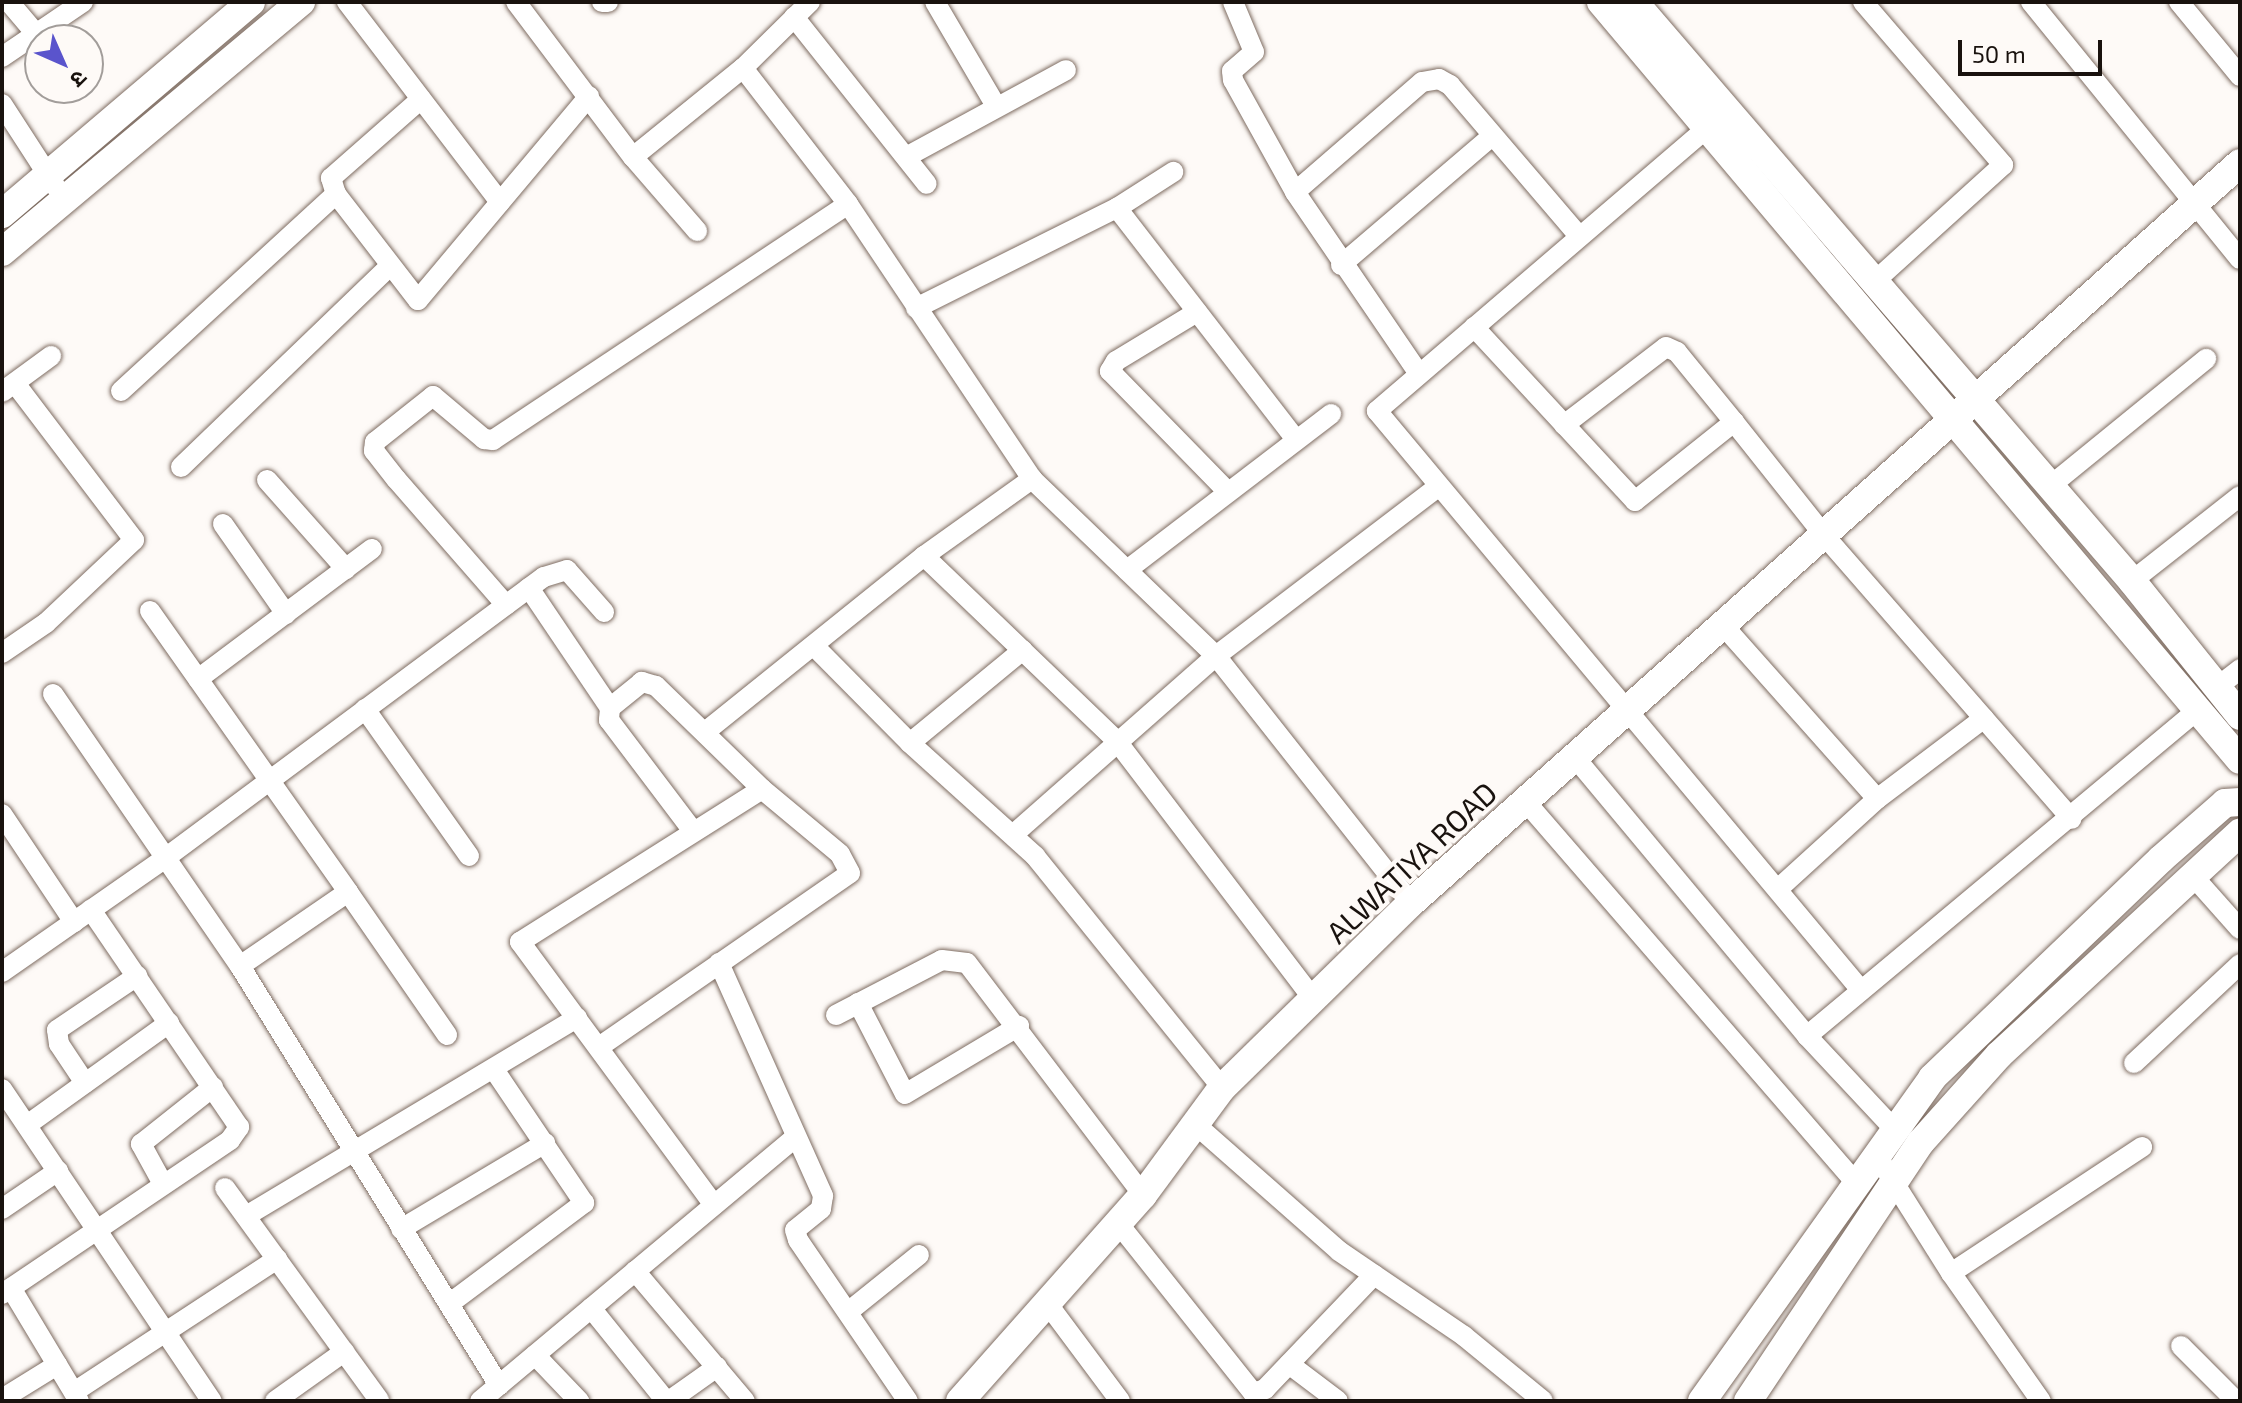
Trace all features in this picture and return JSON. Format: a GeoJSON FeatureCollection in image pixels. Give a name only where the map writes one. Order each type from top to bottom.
{"type":"FeatureCollection","features":[{"type":"Feature","properties":{"kind":"street"},"geometry":{"type":"LineString","coordinates":[[9,2],[28,24]]}},
{"type":"Feature","properties":{"kind":"street"},"geometry":{"type":"LineString","coordinates":[[52,24],[83,2]]}},
{"type":"Feature","properties":{"kind":"street"},"geometry":{"type":"LineString","coordinates":[[2,214],[251,2]]}},
{"type":"Feature","properties":{"kind":"street"},"geometry":{"type":"LineString","coordinates":[[2,252],[67,202],[301,2]]}},
{"type":"Feature","properties":{"kind":"street"},"geometry":{"type":"LineString","coordinates":[[347,2],[500,202]]}},
{"type":"Feature","properties":{"kind":"street"},"geometry":{"type":"LineString","coordinates":[[516,2],[633,157],[697,231]]}},
{"type":"Feature","properties":{"kind":"street"},"geometry":{"type":"LineString","coordinates":[[602,2],[608,2]]}},
{"type":"Feature","properties":{"kind":"street"},"geometry":{"type":"LineString","coordinates":[[633,157],[743,68],[810,2]]}},
{"type":"Feature","properties":{"kind":"street"},"geometry":{"type":"LineString","coordinates":[[935,2],[996,106]]}},
{"type":"Feature","properties":{"kind":"street"},"geometry":{"type":"LineString","coordinates":[[1233,2],[1254,52],[1231,75],[1295,192],[1341,265],[1418,372]]}},
{"type":"Feature","properties":{"kind":"street"},"geometry":{"type":"LineString","coordinates":[[1601,2],[1707,128],[1968,410],[2049,487],[2132,581],[2240,716]]}},
{"type":"Feature","properties":{"kind":"street"},"geometry":{"type":"LineString","coordinates":[[1634,2],[1875,281],[2195,712],[2240,760]]}},
{"type":"Feature","properties":{"kind":"street"},"geometry":{"type":"LineString","coordinates":[[1863,2],[2003,165],[1875,281]]}},
{"type":"Feature","properties":{"kind":"street"},"geometry":{"type":"LineString","coordinates":[[2031,2],[2240,259]]}},
{"type":"Feature","properties":{"kind":"street"},"geometry":{"type":"LineString","coordinates":[[2179,2],[2240,76]]}},
{"type":"Feature","properties":{"kind":"street"},"geometry":{"type":"LineString","coordinates":[[794,17],[927,184]]}},
{"type":"Feature","properties":{"kind":"street"},"geometry":{"type":"LineString","coordinates":[[2,57],[24,43]]}},
{"type":"Feature","properties":{"kind":"street"},"geometry":{"type":"LineString","coordinates":[[743,68],[848,204],[1032,479],[1216,656],[1411,903]]}},
{"type":"Feature","properties":{"kind":"street"},"geometry":{"type":"LineString","coordinates":[[906,157],[1066,70]]}},
{"type":"Feature","properties":{"kind":"street"},"geometry":{"type":"LineString","coordinates":[[1295,192],[1430,79],[1450,85],[1578,235]]}},
{"type":"Feature","properties":{"kind":"street"},"geometry":{"type":"LineString","coordinates":[[421,99],[334,174],[336,194],[413,298],[422,298],[589,96]]}},
{"type":"Feature","properties":{"kind":"street"},"geometry":{"type":"LineString","coordinates":[[2,104],[67,202]]}},
{"type":"Feature","properties":{"kind":"street"},"geometry":{"type":"LineString","coordinates":[[1707,128],[1418,372],[1377,411],[1627,705],[1861,990]]}},
{"type":"Feature","properties":{"kind":"street"},"geometry":{"type":"LineString","coordinates":[[1341,265],[1492,136]]}},
{"type":"Feature","properties":{"kind":"street","name":"ALWATIYA ROAD"},"geometry":{"type":"LineString","coordinates":[[960,1401],[1143,1195],[1222,1088],[1411,903],[1526,802],[1627,705],[1968,410],[2240,163]]}},
{"type":"Feature","properties":{"kind":"street"},"geometry":{"type":"LineString","coordinates":[[916,308],[1117,208],[1173,172]]}},
{"type":"Feature","properties":{"kind":"street"},"geometry":{"type":"LineString","coordinates":[[121,391],[336,194]]}},
{"type":"Feature","properties":{"kind":"street"},"geometry":{"type":"LineString","coordinates":[[506,605],[396,479],[374,451],[375,442],[433,396],[484,439],[493,440],[848,204]]}},
{"type":"Feature","properties":{"kind":"street"},"geometry":{"type":"LineString","coordinates":[[1117,208],[1296,440]]}},
{"type":"Feature","properties":{"kind":"street"},"geometry":{"type":"LineString","coordinates":[[181,467],[389,267]]}},
{"type":"Feature","properties":{"kind":"street"},"geometry":{"type":"LineString","coordinates":[[1197,312],[1116,361],[1110,371],[1228,492]]}},
{"type":"Feature","properties":{"kind":"street"},"geometry":{"type":"LineString","coordinates":[[1474,327],[1635,501],[1734,422]]}},
{"type":"Feature","properties":{"kind":"street"},"geometry":{"type":"LineString","coordinates":[[1564,425],[1666,347],[1677,352],[1823,534],[2072,819]]}},
{"type":"Feature","properties":{"kind":"street"},"geometry":{"type":"LineString","coordinates":[[2,653],[46,623],[134,540],[8,387],[51,356]]}},
{"type":"Feature","properties":{"kind":"street"},"geometry":{"type":"LineString","coordinates":[[2049,487],[2206,359]]}},
{"type":"Feature","properties":{"kind":"street"},"geometry":{"type":"LineString","coordinates":[[1127,570],[1331,414]]}},
{"type":"Feature","properties":{"kind":"street"},"geometry":{"type":"LineString","coordinates":[[705,732],[924,556],[1032,479]]}},
{"type":"Feature","properties":{"kind":"street"},"geometry":{"type":"LineString","coordinates":[[267,480],[346,569]]}},
{"type":"Feature","properties":{"kind":"street"},"geometry":{"type":"LineString","coordinates":[[1014,834],[1116,740],[1216,656],[1439,486]]}},
{"type":"Feature","properties":{"kind":"street"},"geometry":{"type":"LineString","coordinates":[[2132,581],[2240,496]]}},
{"type":"Feature","properties":{"kind":"street"},"geometry":{"type":"LineString","coordinates":[[223,524],[286,614]]}},
{"type":"Feature","properties":{"kind":"street"},"geometry":{"type":"LineString","coordinates":[[198,679],[372,549]]}},
{"type":"Feature","properties":{"kind":"street"},"geometry":{"type":"LineString","coordinates":[[924,556],[1116,740],[1314,1000]]}},
{"type":"Feature","properties":{"kind":"street"},"geometry":{"type":"LineString","coordinates":[[2,972],[164,859],[529,588],[567,570],[604,612]]}},
{"type":"Feature","properties":{"kind":"street"},"geometry":{"type":"LineString","coordinates":[[529,588],[610,708],[609,720],[693,831]]}},
{"type":"Feature","properties":{"kind":"street"},"geometry":{"type":"LineString","coordinates":[[150,611],[271,778],[447,1035]]}},
{"type":"Feature","properties":{"kind":"street"},"geometry":{"type":"LineString","coordinates":[[1721,623],[1877,799]]}},
{"type":"Feature","properties":{"kind":"street"},"geometry":{"type":"LineString","coordinates":[[814,646],[910,743],[1014,834],[1222,1088]]}},
{"type":"Feature","properties":{"kind":"street"},"geometry":{"type":"LineString","coordinates":[[910,743],[1023,650]]}},
{"type":"Feature","properties":{"kind":"street"},"geometry":{"type":"LineString","coordinates":[[2216,688],[2240,669]]}},
{"type":"Feature","properties":{"kind":"street"},"geometry":{"type":"LineString","coordinates":[[599,1047],[850,873],[840,854],[762,789],[650,682],[610,708]]}},
{"type":"Feature","properties":{"kind":"street"},"geometry":{"type":"LineString","coordinates":[[53,694],[240,966],[351,1152],[499,1385]]}},
{"type":"Feature","properties":{"kind":"street"},"geometry":{"type":"LineString","coordinates":[[365,709],[469,856]]}},
{"type":"Feature","properties":{"kind":"street"},"geometry":{"type":"LineString","coordinates":[[1807,1036],[2072,819],[2195,712]]}},
{"type":"Feature","properties":{"kind":"street"},"geometry":{"type":"LineString","coordinates":[[1778,889],[1877,799],[1984,718]]}},
{"type":"Feature","properties":{"kind":"street"},"geometry":{"type":"LineString","coordinates":[[1573,755],[1807,1036],[1894,1129]]}},
{"type":"Feature","properties":{"kind":"street"},"geometry":{"type":"LineString","coordinates":[[714,1205],[599,1047],[522,948],[523,937],[762,789]]}},
{"type":"Feature","properties":{"kind":"street"},"geometry":{"type":"LineString","coordinates":[[1526,802],[1856,1183]]}},
{"type":"Feature","properties":{"kind":"street"},"geometry":{"type":"LineString","coordinates":[[1702,1401],[1932,1078],[2225,803],[2240,802]]}},
{"type":"Feature","properties":{"kind":"street"},"geometry":{"type":"LineString","coordinates":[[2,814],[74,922]]}},
{"type":"Feature","properties":{"kind":"street"},"geometry":{"type":"LineString","coordinates":[[1748,1401],[1921,1142],[1999,1055],[2240,833]]}},
{"type":"Feature","properties":{"kind":"street"},"geometry":{"type":"LineString","coordinates":[[2193,876],[2240,929]]}},
{"type":"Feature","properties":{"kind":"street"},"geometry":{"type":"LineString","coordinates":[[240,966],[348,892]]}},
{"type":"Feature","properties":{"kind":"street"},"geometry":{"type":"LineString","coordinates":[[91,910],[213,1087],[237,1132],[6,1291],[77,1397],[166,1332],[277,1259]]}},
{"type":"Feature","properties":{"kind":"street"},"geometry":{"type":"LineString","coordinates":[[836,1015],[955,958],[967,963],[1019,1026],[1143,1195]]}},
{"type":"Feature","properties":{"kind":"street"},"geometry":{"type":"LineString","coordinates":[[2056,960],[2080,982]]}},
{"type":"Feature","properties":{"kind":"street"},"geometry":{"type":"LineString","coordinates":[[719,963],[824,1203],[796,1235],[908,1401]]}},
{"type":"Feature","properties":{"kind":"street"},"geometry":{"type":"LineString","coordinates":[[2134,1063],[2240,964]]}},
{"type":"Feature","properties":{"kind":"street"},"geometry":{"type":"LineString","coordinates":[[85,1083],[59,1044],[57,1030],[137,976]]}},
{"type":"Feature","properties":{"kind":"street"},"geometry":{"type":"LineString","coordinates":[[858,1003],[905,1094],[1019,1026]]}},
{"type":"Feature","properties":{"kind":"street"},"geometry":{"type":"LineString","coordinates":[[246,1216],[351,1152],[495,1071],[577,1018]]}},
{"type":"Feature","properties":{"kind":"street"},"geometry":{"type":"LineString","coordinates":[[27,1125],[169,1023]]}},
{"type":"Feature","properties":{"kind":"street"},"geometry":{"type":"LineString","coordinates":[[449,1304],[584,1203],[495,1071]]}},
{"type":"Feature","properties":{"kind":"street"},"geometry":{"type":"LineString","coordinates":[[163,1184],[141,1144],[213,1087]]}},
{"type":"Feature","properties":{"kind":"street"},"geometry":{"type":"LineString","coordinates":[[2,1089],[212,1401]]}},
{"type":"Feature","properties":{"kind":"street"},"geometry":{"type":"LineString","coordinates":[[1194,1123],[1339,1251],[1464,1336],[1543,1401]]}},
{"type":"Feature","properties":{"kind":"street"},"geometry":{"type":"LineString","coordinates":[[480,1401],[794,1138]]}},
{"type":"Feature","properties":{"kind":"street"},"geometry":{"type":"LineString","coordinates":[[401,1229],[545,1143]]}},
{"type":"Feature","properties":{"kind":"street"},"geometry":{"type":"LineString","coordinates":[[1951,1273],[2142,1147]]}},
{"type":"Feature","properties":{"kind":"street"},"geometry":{"type":"LineString","coordinates":[[1876,1154],[1951,1273],[2041,1401]]}},
{"type":"Feature","properties":{"kind":"street"},"geometry":{"type":"LineString","coordinates":[[2,1209],[58,1171]]}},
{"type":"Feature","properties":{"kind":"street"},"geometry":{"type":"LineString","coordinates":[[225,1188],[379,1400]]}},
{"type":"Feature","properties":{"kind":"street"},"geometry":{"type":"LineString","coordinates":[[1118,1223],[1253,1393],[1265,1389],[1374,1275]]}},
{"type":"Feature","properties":{"kind":"street"},"geometry":{"type":"LineString","coordinates":[[848,1312],[919,1255]]}},
{"type":"Feature","properties":{"kind":"street"},"geometry":{"type":"LineString","coordinates":[[635,1271],[745,1401]]}},
{"type":"Feature","properties":{"kind":"street"},"geometry":{"type":"LineString","coordinates":[[1047,1303],[1120,1401]]}},
{"type":"Feature","properties":{"kind":"street"},"geometry":{"type":"LineString","coordinates":[[591,1308],[668,1401],[717,1367]]}},
{"type":"Feature","properties":{"kind":"street"},"geometry":{"type":"LineString","coordinates":[[2181,1346],[2236,1401]]}},
{"type":"Feature","properties":{"kind":"street"},"geometry":{"type":"LineString","coordinates":[[275,1401],[344,1352]]}},
{"type":"Feature","properties":{"kind":"street"},"geometry":{"type":"LineString","coordinates":[[535,1355],[579,1401]]}},
{"type":"Feature","properties":{"kind":"street"},"geometry":{"type":"LineString","coordinates":[[1289,1364],[1338,1401]]}},
{"type":"Feature","properties":{"kind":"street"},"geometry":{"type":"LineString","coordinates":[[2,1399],[57,1365]]}}]}
